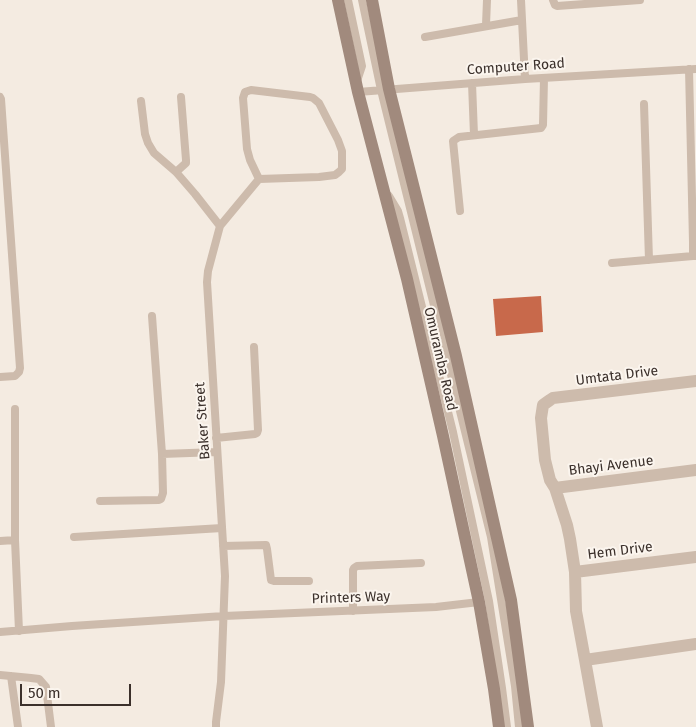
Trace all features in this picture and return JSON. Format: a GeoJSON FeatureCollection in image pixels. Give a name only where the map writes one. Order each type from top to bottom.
{"type":"FeatureCollection","features":[{"type":"Feature","properties":{"kind":"main road","name":"Omuramba Road"},"geometry":{"type":"LineString","coordinates":[[338,0],[357,87],[407,279],[443,436],[479,602],[494,689],[498,727]]}},
{"type":"Feature","properties":{"kind":"main road","name":"Omuramba Road"},"geometry":{"type":"LineString","coordinates":[[372,0],[385,90],[456,356],[511,600],[528,727]]}},
{"type":"Feature","properties":{"kind":"street","name":"Umtata Drive"},"geometry":{"type":"LineString","coordinates":[[543,405],[553,398],[696,381]]}},
{"type":"Feature","properties":{"kind":"street","name":"Bhayi Avenue"},"geometry":{"type":"LineString","coordinates":[[543,405],[541,418],[545,460],[550,480],[555,488],[696,470]]}},
{"type":"Feature","properties":{"kind":"street","name":"Hem Drive"},"geometry":{"type":"LineString","coordinates":[[555,488],[567,525],[575,572],[696,557]]}},
{"type":"Feature","properties":{"kind":"street"},"geometry":{"type":"LineString","coordinates":[[575,572],[576,611],[597,727]]}},
{"type":"Feature","properties":{"kind":"street"},"geometry":{"type":"LineString","coordinates":[[585,660],[696,644]]}},
{"type":"Feature","properties":{"kind":"lane"},"geometry":{"type":"LineString","coordinates":[[348,0],[362,66],[357,87]]}},
{"type":"Feature","properties":{"kind":"lane"},"geometry":{"type":"LineString","coordinates":[[362,0],[385,90],[490,537],[520,727]]}},
{"type":"Feature","properties":{"kind":"lane"},"geometry":{"type":"LineString","coordinates":[[486,25],[487,0]]}},
{"type":"Feature","properties":{"kind":"lane"},"geometry":{"type":"LineString","coordinates":[[521,0],[525,79]]}},
{"type":"Feature","properties":{"kind":"lane"},"geometry":{"type":"LineString","coordinates":[[553,0],[557,6],[640,0]]}},
{"type":"Feature","properties":{"kind":"lane"},"geometry":{"type":"LineString","coordinates":[[425,37],[522,20]]}},
{"type":"Feature","properties":{"kind":"lane"},"geometry":{"type":"LineString","coordinates":[[612,263],[695,256],[692,69]]}},
{"type":"Feature","properties":{"kind":"lane","name":"Computer Road"},"geometry":{"type":"LineString","coordinates":[[357,87],[385,90],[692,69]]}},
{"type":"Feature","properties":{"kind":"lane"},"geometry":{"type":"LineString","coordinates":[[460,211],[453,143],[455,139],[474,135],[541,128],[543,125],[544,78]]}},
{"type":"Feature","properties":{"kind":"lane"},"geometry":{"type":"LineString","coordinates":[[472,83],[474,135]]}},
{"type":"Feature","properties":{"kind":"lane"},"geometry":{"type":"LineString","coordinates":[[141,101],[144,134],[154,153],[176,172],[196,194],[220,226],[259,180],[335,175],[342,169],[342,151],[338,140],[319,103],[313,98],[251,90],[245,92],[243,98],[247,149],[259,180]]}},
{"type":"Feature","properties":{"kind":"lane"},"geometry":{"type":"LineString","coordinates":[[176,172],[186,163],[181,96]]}},
{"type":"Feature","properties":{"kind":"lane"},"geometry":{"type":"LineString","coordinates":[[0,97],[20,368],[15,376],[0,377]]}},
{"type":"Feature","properties":{"kind":"lane"},"geometry":{"type":"LineString","coordinates":[[644,104],[649,260]]}},
{"type":"Feature","properties":{"kind":"lane"},"geometry":{"type":"LineString","coordinates":[[384,192],[398,211],[453,432],[489,601],[507,727]]}},
{"type":"Feature","properties":{"kind":"lane","name":"Baker Street"},"geometry":{"type":"LineString","coordinates":[[220,226],[208,271],[207,282],[225,576],[224,616]]}},
{"type":"Feature","properties":{"kind":"lane"},"geometry":{"type":"LineString","coordinates":[[100,501],[160,500],[163,493],[152,316]]}},
{"type":"Feature","properties":{"kind":"lane"},"geometry":{"type":"LineString","coordinates":[[216,438],[257,433],[254,347]]}},
{"type":"Feature","properties":{"kind":"lane"},"geometry":{"type":"LineString","coordinates":[[16,409],[15,540],[19,631]]}},
{"type":"Feature","properties":{"kind":"lane"},"geometry":{"type":"LineString","coordinates":[[162,454],[217,452]]}},
{"type":"Feature","properties":{"kind":"lane"},"geometry":{"type":"LineString","coordinates":[[74,536],[222,528]]}},
{"type":"Feature","properties":{"kind":"lane"},"geometry":{"type":"LineString","coordinates":[[0,541],[15,540]]}},
{"type":"Feature","properties":{"kind":"lane"},"geometry":{"type":"LineString","coordinates":[[223,546],[266,545],[271,580],[309,581]]}},
{"type":"Feature","properties":{"kind":"lane"},"geometry":{"type":"LineString","coordinates":[[353,611],[354,568],[357,566],[421,563]]}},
{"type":"Feature","properties":{"kind":"lane","name":"Printers Way"},"geometry":{"type":"LineString","coordinates":[[0,632],[224,616],[436,607],[479,602]]}},
{"type":"Feature","properties":{"kind":"lane"},"geometry":{"type":"LineString","coordinates":[[216,727],[221,682],[224,616]]}},
{"type":"Feature","properties":{"kind":"lane"},"geometry":{"type":"LineString","coordinates":[[0,675],[40,679],[46,687],[51,727]]}},
{"type":"Feature","properties":{"kind":"lane"},"geometry":{"type":"LineString","coordinates":[[11,676],[18,727]]}},
{"type":"Feature","properties":{"kind":"building"},"geometry":{"type":"Polygon","coordinates":[[[541,296],[543,332],[496,336],[493,299],[541,296]]]}}]}
